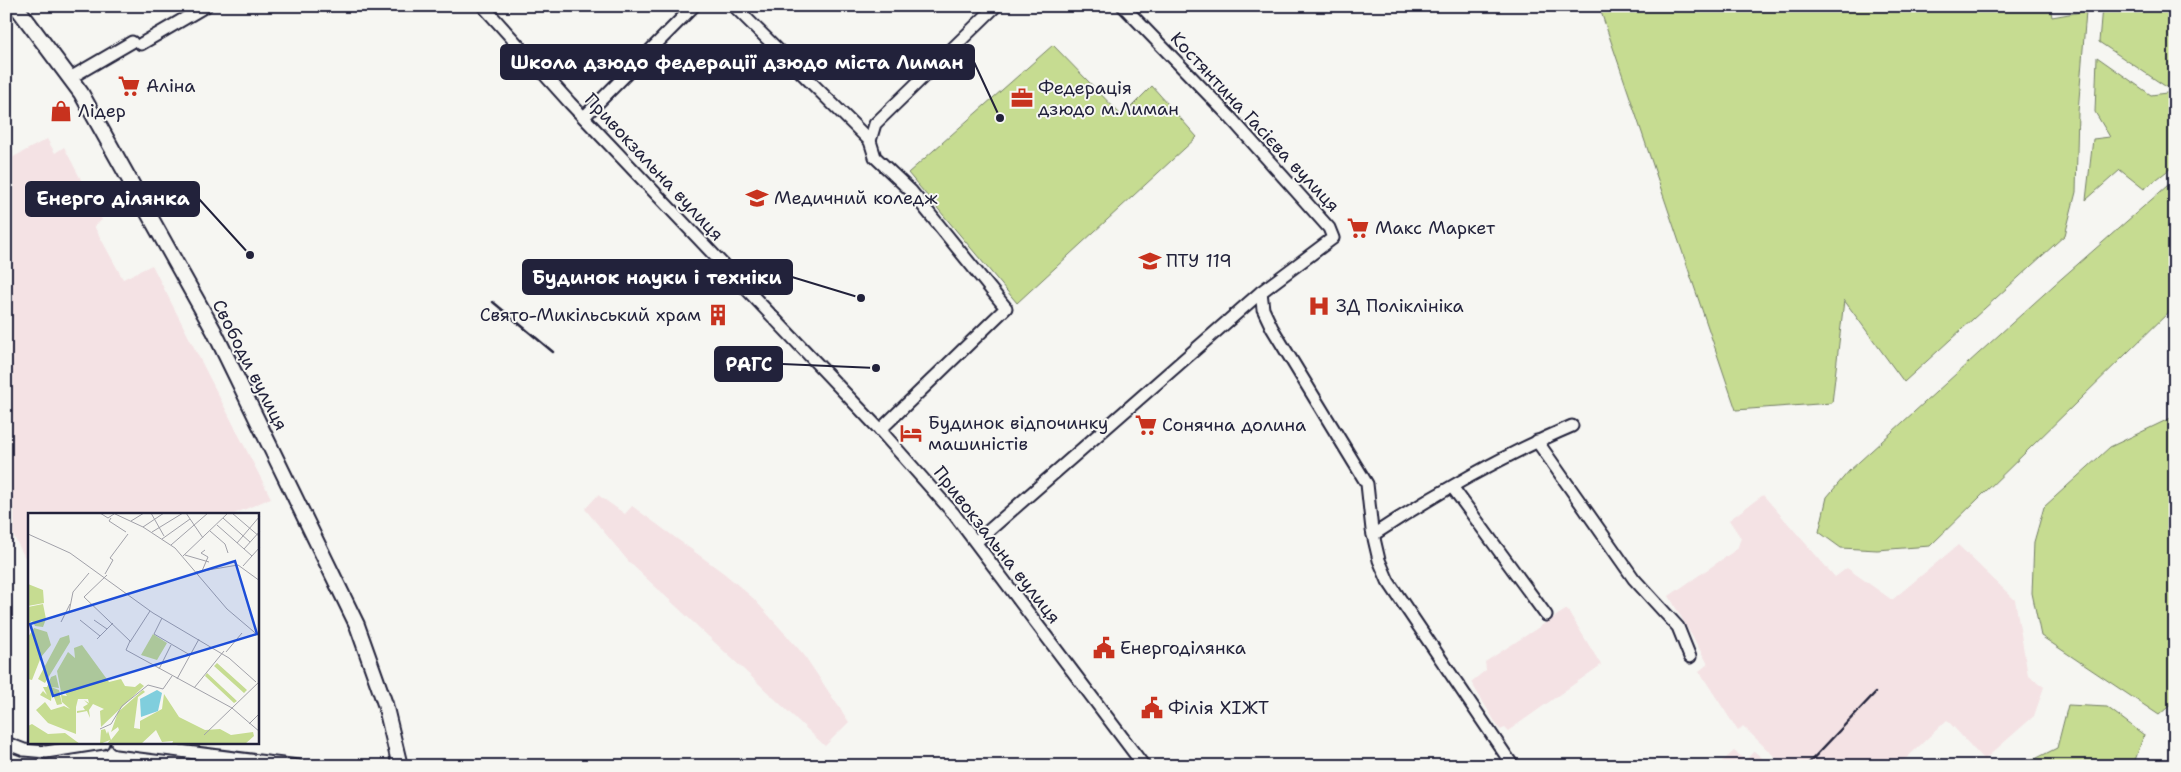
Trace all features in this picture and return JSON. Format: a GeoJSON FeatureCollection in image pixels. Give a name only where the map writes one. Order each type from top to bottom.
{"type":"FeatureCollection","features":[{"type":"Feature","properties":{"kind":"main road","name":"Свободи вулиця"},"geometry":{"type":"LineString","coordinates":[[16,6],[70,78],[214,331],[357,625],[385,704],[400,766]]}},
{"type":"Feature","properties":{"kind":"street"},"geometry":{"type":"LineString","coordinates":[[70,78],[206,6]]}},
{"type":"Feature","properties":{"kind":"street","name":"Привокзальна вулиця"},"geometry":{"type":"LineString","coordinates":[[483,6],[584,117],[880,430],[977,541],[1144,766]]}},
{"type":"Feature","properties":{"kind":"street"},"geometry":{"type":"LineString","coordinates":[[584,117],[694,6]]}},
{"type":"Feature","properties":{"kind":"street"},"geometry":{"type":"LineString","coordinates":[[734,6],[870,141],[875,157],[911,191],[1006,308],[880,430]]}},
{"type":"Feature","properties":{"kind":"street"},"geometry":{"type":"LineString","coordinates":[[870,141],[875,124],[996,6]]}},
{"type":"Feature","properties":{"kind":"street","name":"Костянтина Гасієва вулиця"},"geometry":{"type":"LineString","coordinates":[[1123,6],[1229,116],[1329,228],[1333,238],[1261,292]]}},
{"type":"Feature","properties":{"kind":"street"},"geometry":{"type":"LineString","coordinates":[[1261,292],[1263,309],[1272,328],[1367,484],[1373,535],[1379,560],[1388,581],[1513,766]]}},
{"type":"Feature","properties":{"kind":"street"},"geometry":{"type":"LineString","coordinates":[[977,541],[1261,292]]}},
{"type":"Feature","properties":{"kind":"street"},"geometry":{"type":"LineString","coordinates":[[1373,535],[1402,516],[1538,441],[1572,426]]}},
{"type":"Feature","properties":{"kind":"street"},"geometry":{"type":"LineString","coordinates":[[1538,441],[1634,579],[1678,627],[1690,657]]}},
{"type":"Feature","properties":{"kind":"street"},"geometry":{"type":"LineString","coordinates":[[1453,488],[1546,615]]}},
{"type":"Feature","properties":{"kind":"street"},"geometry":{"type":"LineString","coordinates":[[6,742],[24,750],[46,752],[97,744]]}},
{"type":"Feature","properties":{"kind":"street"},"geometry":{"type":"LineString","coordinates":[[126,744],[298,766]]}},
{"type":"Feature","properties":{"kind":"shaded area"},"geometry":{"type":"Polygon","coordinates":[[[47,139],[55,153],[64,147],[102,220],[94,226],[123,279],[152,265],[271,498],[236,513],[28,513],[28,563],[6,522],[6,161],[47,139]]]}},
{"type":"Feature","properties":{"kind":"shaded area"},"geometry":{"type":"Polygon","coordinates":[[[598,495],[625,514],[632,506],[725,574],[753,598],[804,655],[849,722],[825,746],[629,562],[585,509],[598,495]]]}},
{"type":"Feature","properties":{"kind":"shaded area"},"geometry":{"type":"Polygon","coordinates":[[[1763,495],[1835,577],[1847,568],[1892,600],[1958,545],[2015,600],[2028,675],[2044,687],[2034,716],[1984,760],[1947,720],[1898,766],[1784,766],[1743,726],[1738,731],[1699,671],[1708,664],[1669,596],[1737,549],[1741,538],[1729,520],[1763,495]]]}},
{"type":"Feature","properties":{"kind":"shaded area"},"geometry":{"type":"Polygon","coordinates":[[[1567,609],[1601,665],[1508,731],[1505,728],[1500,730],[1471,682],[1486,670],[1485,662],[1567,609]]]}},
{"type":"Feature","properties":{"kind":"shaded area"},"geometry":{"type":"Polygon","coordinates":[[[1734,751],[1746,760],[1754,751],[1771,766],[1717,766],[1734,751]]]}},
{"type":"Feature","properties":{"kind":"green space"},"geometry":{"type":"Polygon","coordinates":[[[1599,6],[2050,6],[2052,17],[2086,11],[2078,112],[2076,192],[2065,235],[1904,382],[1844,300],[1832,403],[1736,410],[1599,6]]]}},
{"type":"Feature","properties":{"kind":"green space"},"geometry":{"type":"Polygon","coordinates":[[[2102,6],[2172,6],[2174,11],[2171,40],[2175,42],[2175,165],[2144,189],[2120,170],[2086,200],[2093,139],[2110,137],[2095,112],[2097,57],[2151,95],[2174,92],[2099,42],[2102,6]]]}},
{"type":"Feature","properties":{"kind":"green space"},"geometry":{"type":"Polygon","coordinates":[[[1053,45],[1122,116],[1152,86],[1197,137],[1017,303],[908,173],[1053,45]]]}},
{"type":"Feature","properties":{"kind":"green space"},"geometry":{"type":"Polygon","coordinates":[[[2175,179],[2175,306],[1930,546],[1877,550],[1841,548],[1819,532],[1827,497],[1849,471],[2054,285],[2175,179]]]}},
{"type":"Feature","properties":{"kind":"green space"},"geometry":{"type":"Polygon","coordinates":[[[2175,416],[2175,701],[2159,715],[2041,636],[2032,593],[2034,542],[2044,507],[2110,447],[2175,416]]]}},
{"type":"Feature","properties":{"kind":"green space"},"geometry":{"type":"Polygon","coordinates":[[[2068,705],[2107,707],[2144,735],[2133,766],[2021,766],[2057,748],[2068,705]]]}},
{"type":"Feature","properties":{"kind":"railway"},"geometry":{"type":"LineString","coordinates":[[493,302],[553,352]]}},
{"type":"Feature","properties":{"kind":"railway"},"geometry":{"type":"LineString","coordinates":[[1806,766],[1875,693]]}},
{"type":"Feature","properties":{"kind":"place","name":"Аліна"},"geometry":{"type":"Point","coordinates":[129,86]}},
{"type":"Feature","properties":{"kind":"place","name":"Федерація дзюдо м.Лиман"},"geometry":{"type":"Point","coordinates":[1022,98]}},
{"type":"Feature","properties":{"kind":"place","name":"Лідер"},"geometry":{"type":"Point","coordinates":[61,111]}},
{"type":"Feature","properties":{"kind":"place","name":"Школа дзюдо федерації дзюдо міста Лиман"},"geometry":{"type":"Point","coordinates":[1000,118]}},
{"type":"Feature","properties":{"kind":"place","name":"Медичний коледж"},"geometry":{"type":"Point","coordinates":[757,198]}},
{"type":"Feature","properties":{"kind":"place","name":"Макс Маркет"},"geometry":{"type":"Point","coordinates":[1358,228]}},
{"type":"Feature","properties":{"kind":"place","name":"Енерго ділянка"},"geometry":{"type":"Point","coordinates":[250,255]}},
{"type":"Feature","properties":{"kind":"place","name":"ПТУ 119"},"geometry":{"type":"Point","coordinates":[1150,261]}},
{"type":"Feature","properties":{"kind":"place","name":"Будинок науки і техніки"},"geometry":{"type":"Point","coordinates":[861,298]}},
{"type":"Feature","properties":{"kind":"place","name":"ЗД Поліклініка"},"geometry":{"type":"Point","coordinates":[1319,306]}},
{"type":"Feature","properties":{"kind":"place","name":"Свято-Микільський храм"},"geometry":{"type":"Point","coordinates":[718,315]}},
{"type":"Feature","properties":{"kind":"place","name":"РАГС"},"geometry":{"type":"Point","coordinates":[876,368]}},
{"type":"Feature","properties":{"kind":"place","name":"Сонячна долина"},"geometry":{"type":"Point","coordinates":[1146,425]}},
{"type":"Feature","properties":{"kind":"place","name":"Будинок відпочинку машиністів"},"geometry":{"type":"Point","coordinates":[911,433]}},
{"type":"Feature","properties":{"kind":"place","name":"Енергоділянка"},"geometry":{"type":"Point","coordinates":[1104,648]}},
{"type":"Feature","properties":{"kind":"place","name":"Філія ХІЖТ"},"geometry":{"type":"Point","coordinates":[1152,708]}}]}
